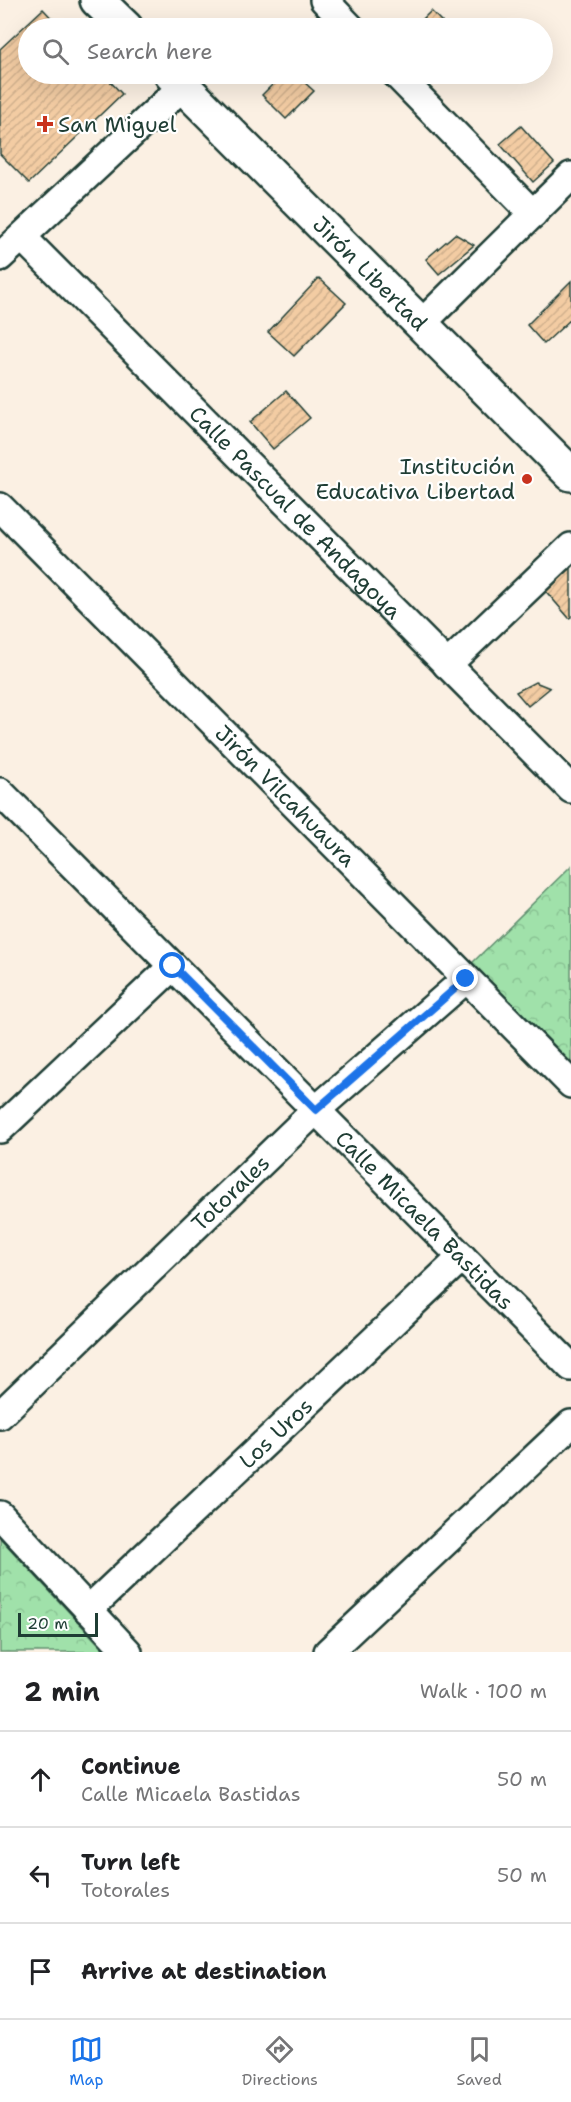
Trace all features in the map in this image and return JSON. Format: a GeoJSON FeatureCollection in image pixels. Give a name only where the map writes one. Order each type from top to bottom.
{"type":"FeatureCollection","features":[{"type":"Feature","properties":{"kind":"street"},"geometry":{"type":"LineString","coordinates":[[97,0],[116,18]]}},
{"type":"Feature","properties":{"kind":"street"},"geometry":{"type":"LineString","coordinates":[[324,0],[341,18]]}},
{"type":"Feature","properties":{"kind":"street"},"geometry":{"type":"LineString","coordinates":[[0,257],[173,84]]}},
{"type":"Feature","properties":{"kind":"street","name":"Jirón Libertad"},"geometry":{"type":"LineString","coordinates":[[181,84],[571,474]]}},
{"type":"Feature","properties":{"kind":"street"},"geometry":{"type":"LineString","coordinates":[[406,84],[533,214]]}},
{"type":"Feature","properties":{"kind":"street"},"geometry":{"type":"LineString","coordinates":[[421,324],[571,176]]}},
{"type":"Feature","properties":{"kind":"street","name":"Calle Pascual de Andagoya"},"geometry":{"type":"LineString","coordinates":[[22,237],[571,789]]}},
{"type":"Feature","properties":{"kind":"street","name":"Jirón Vilcahuaura"},"geometry":{"type":"LineString","coordinates":[[0,507],[571,1084]]}},
{"type":"Feature","properties":{"kind":"street"},"geometry":{"type":"LineString","coordinates":[[447,665],[571,547]]}},
{"type":"Feature","properties":{"kind":"street","name":"Calle Micaela Bastidas"},"geometry":{"type":"LineString","coordinates":[[6,809],[173,966],[571,1366]]}},
{"type":"Feature","properties":{"kind":"street"},"geometry":{"type":"LineString","coordinates":[[0,1129],[173,966]]}},
{"type":"Feature","properties":{"kind":"street","name":"Totorales"},"geometry":{"type":"LineString","coordinates":[[0,1415],[316,1110],[466,979]]}},
{"type":"Feature","properties":{"kind":"street","name":"Los Uros"},"geometry":{"type":"LineString","coordinates":[[88,1610],[462,1257]]}},
{"type":"Feature","properties":{"kind":"street"},"geometry":{"type":"LineString","coordinates":[[328,1652],[571,1424]]}},
{"type":"Feature","properties":{"kind":"street"},"geometry":{"type":"LineString","coordinates":[[0,1515],[128,1652]]}},
{"type":"Feature","properties":{"kind":"green space"},"geometry":{"type":"Polygon","coordinates":[[[571,866],[571,1069],[469,966],[571,866]]]}},
{"type":"Feature","properties":{"kind":"green space"},"geometry":{"type":"Polygon","coordinates":[[[0,1538],[106,1652],[0,1652],[0,1538]]]}},
{"type":"Feature","properties":{"kind":"building","name":"San Miguel"},"geometry":{"type":"Polygon","coordinates":[[[43,9],[52,18],[33,18],[43,9]]]}},
{"type":"Feature","properties":{"kind":"building"},"geometry":{"type":"Polygon","coordinates":[[[431,11],[438,18],[424,18],[431,11]]]}},
{"type":"Feature","properties":{"kind":"building","name":"San Miguel"},"geometry":{"type":"Polygon","coordinates":[[[18,32],[18,84],[112,84],[122,94],[29,183],[0,154],[0,49],[18,32]]]}},
{"type":"Feature","properties":{"kind":"building"},"geometry":{"type":"Polygon","coordinates":[[[273,84],[306,84],[314,91],[286,119],[262,95],[273,84]]]}},
{"type":"Feature","properties":{"kind":"building"},"geometry":{"type":"Polygon","coordinates":[[[521,126],[554,163],[533,182],[500,144],[521,126]]]}},
{"type":"Feature","properties":{"kind":"building"},"geometry":{"type":"Polygon","coordinates":[[[455,234],[474,245],[439,274],[426,259],[455,234]]]}},
{"type":"Feature","properties":{"kind":"building"},"geometry":{"type":"Polygon","coordinates":[[[319,278],[346,303],[294,356],[268,332],[319,278]]]}},
{"type":"Feature","properties":{"kind":"building"},"geometry":{"type":"Polygon","coordinates":[[[571,281],[571,319],[544,344],[527,325],[571,281]]]}},
{"type":"Feature","properties":{"kind":"building"},"geometry":{"type":"Polygon","coordinates":[[[286,391],[310,418],[273,449],[250,422],[286,391]]]}},
{"type":"Feature","properties":{"kind":"building"},"geometry":{"type":"Polygon","coordinates":[[[571,565],[571,617],[569,618],[543,588],[571,565]]]}},
{"type":"Feature","properties":{"kind":"building"},"geometry":{"type":"Polygon","coordinates":[[[535,682],[550,688],[528,706],[516,692],[535,682]]]}},
{"type":"Feature","properties":{"kind":"place","name":"San Miguel"},"geometry":{"type":"Point","coordinates":[45,124]}},
{"type":"Feature","properties":{"kind":"place","name":"Institución Educativa Libertad"},"geometry":{"type":"Point","coordinates":[527,479]}},
{"type":"Feature","properties":{"kind":"route"},"geometry":{"type":"LineString","coordinates":[[173,966],[316,1110],[466,979]]}}]}
